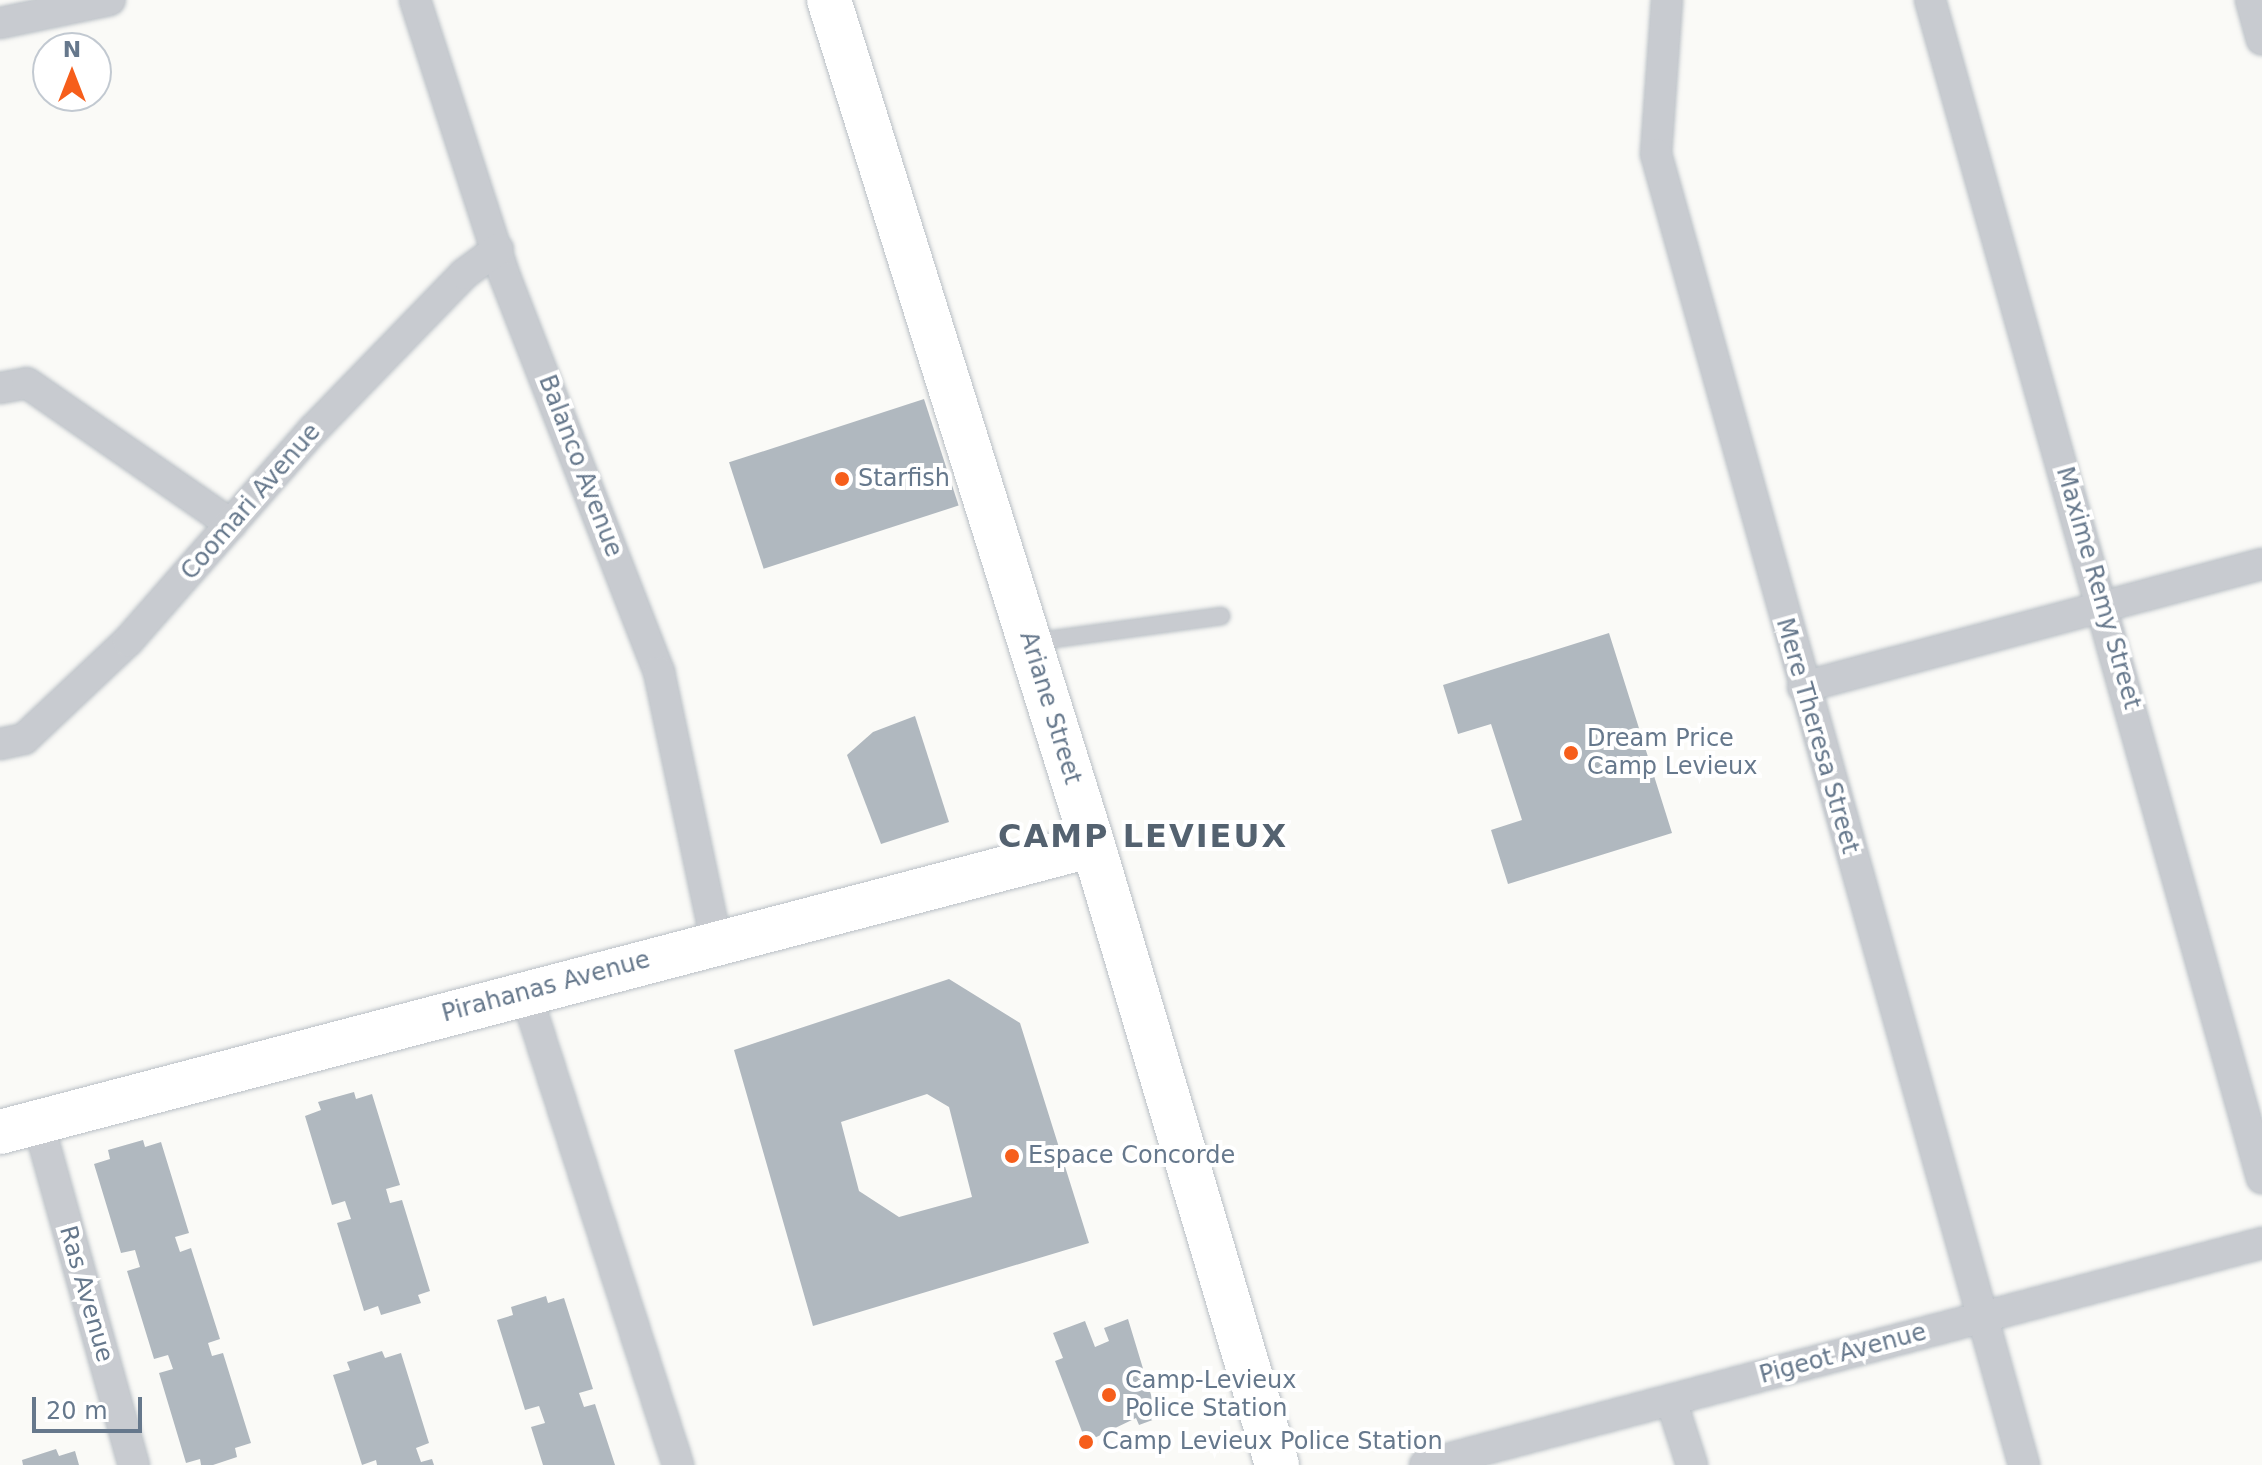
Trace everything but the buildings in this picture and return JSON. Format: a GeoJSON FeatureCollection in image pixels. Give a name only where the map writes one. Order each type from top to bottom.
{"type":"FeatureCollection","features":[{"type":"Feature","properties":{"kind":"street"},"geometry":{"type":"LineString","coordinates":[[1,16],[110,0]]}},
{"type":"Feature","properties":{"kind":"street","name":"Balanco Avenue"},"geometry":{"type":"LineString","coordinates":[[415,0],[498,249],[659,672],[716,940]]}},
{"type":"Feature","properties":{"kind":"street","name":"Ariane Street"},"geometry":{"type":"LineString","coordinates":[[829,0],[1093,845],[1277,1465]]}},
{"type":"Feature","properties":{"kind":"street","name":"Mere Theresa Street"},"geometry":{"type":"LineString","coordinates":[[1667,0],[1656,154],[1803,687],[2024,1465]]}},
{"type":"Feature","properties":{"kind":"street","name":"Maxime Remy Street"},"geometry":{"type":"LineString","coordinates":[[1930,0],[2103,604],[2262,1178]]}},
{"type":"Feature","properties":{"kind":"street"},"geometry":{"type":"LineString","coordinates":[[2251,0],[2262,40]]}},
{"type":"Feature","properties":{"kind":"street","name":"Coomari Avenue"},"geometry":{"type":"LineString","coordinates":[[0,744],[24,739],[128,641],[231,524],[464,274],[498,249]]}},
{"type":"Feature","properties":{"kind":"street"},"geometry":{"type":"LineString","coordinates":[[0,388],[27,383],[231,524]]}},
{"type":"Feature","properties":{"kind":"street"},"geometry":{"type":"LineString","coordinates":[[1803,687],[2103,604],[2262,564]]}},
{"type":"Feature","properties":{"kind":"street","name":"Pirahanas Avenue"},"geometry":{"type":"LineString","coordinates":[[19,1127],[526,994],[716,940],[1093,845]]}},
{"type":"Feature","properties":{"kind":"street"},"geometry":{"type":"LineString","coordinates":[[526,994],[678,1465]]}},
{"type":"Feature","properties":{"kind":"street","name":"Ras Avenue"},"geometry":{"type":"LineString","coordinates":[[19,1127],[134,1465]]}},
{"type":"Feature","properties":{"kind":"street","name":"Pigeot Avenue"},"geometry":{"type":"LineString","coordinates":[[1425,1465],[2262,1243]]}},
{"type":"Feature","properties":{"kind":"street"},"geometry":{"type":"LineString","coordinates":[[1671,1400],[1692,1465]]}},
{"type":"Feature","properties":{"kind":"lane"},"geometry":{"type":"LineString","coordinates":[[1030,643],[1221,616]]}},
{"type":"Feature","properties":{"kind":"place","name":"Starfish"},"geometry":{"type":"Point","coordinates":[842,479]}},
{"type":"Feature","properties":{"kind":"place","name":"Dream Price Camp Levieux"},"geometry":{"type":"Point","coordinates":[1571,753]}},
{"type":"Feature","properties":{"kind":"place","name":"Espace Concorde"},"geometry":{"type":"Point","coordinates":[1012,1156]}},
{"type":"Feature","properties":{"kind":"place","name":"Camp-Levieux Police Station"},"geometry":{"type":"Point","coordinates":[1109,1395]}},
{"type":"Feature","properties":{"kind":"place","name":"Camp Levieux Police Station"},"geometry":{"type":"Point","coordinates":[1086,1442]}},
{"type":"Feature","properties":{"kind":"district","name":"CAMP LEVIEUX"},"geometry":{"type":"Point","coordinates":[1143,836]}}]}
